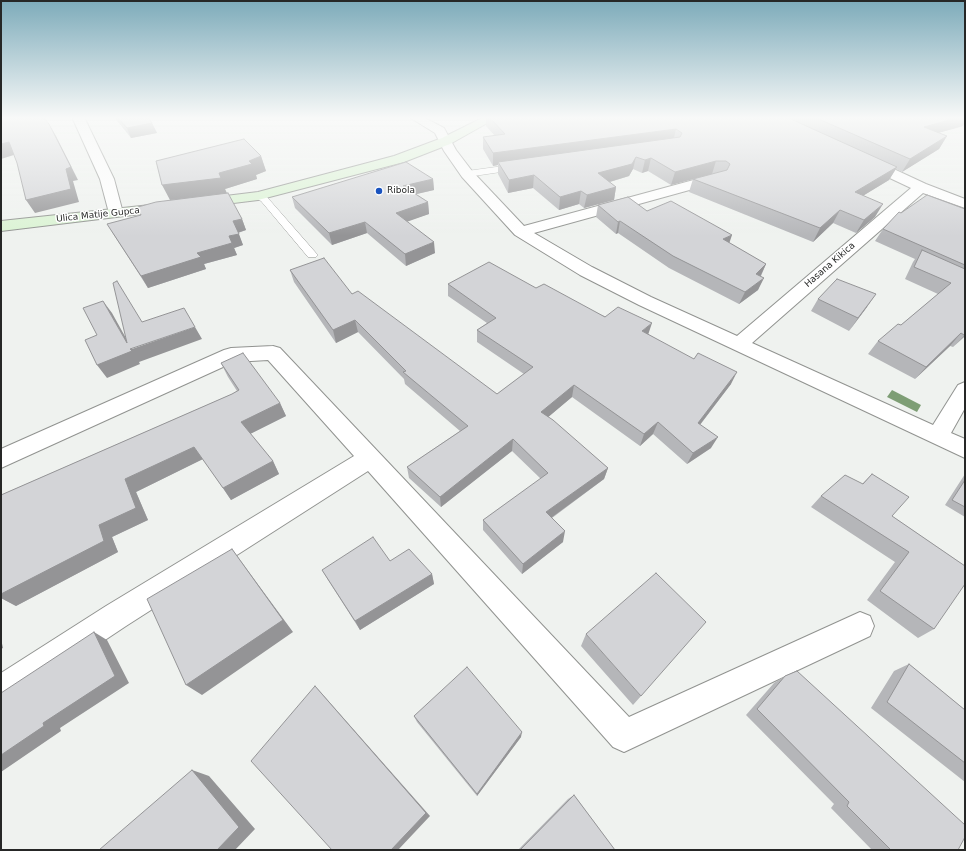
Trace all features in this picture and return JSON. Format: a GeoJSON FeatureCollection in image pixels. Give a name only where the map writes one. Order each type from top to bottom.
{"type":"FeatureCollection","features":[{"type":"Feature","properties":{"kind":"street"},"geometry":{"type":"LineString","coordinates":[[97,157],[107,179],[116,213]]}},
{"type":"Feature","properties":{"kind":"street","name":"Ulica Matije Gupca"},"geometry":{"type":"LineString","coordinates":[[1,226],[258,196],[405,157]]}},
{"type":"Feature","properties":{"kind":"street"},"geometry":{"type":"LineString","coordinates":[[454,157],[467,174],[521,232],[592,274],[645,301],[965,449]]}},
{"type":"Feature","properties":{"kind":"street"},"geometry":{"type":"LineString","coordinates":[[856,157],[921,187],[965,204]]}},
{"type":"Feature","properties":{"kind":"street"},"geometry":{"type":"LineString","coordinates":[[521,232],[717,178]]}},
{"type":"Feature","properties":{"kind":"street","name":"Hasana Kikica"},"geometry":{"type":"LineString","coordinates":[[739,344],[921,187]]}},
{"type":"Feature","properties":{"kind":"street"},"geometry":{"type":"LineString","coordinates":[[1,459],[231,355],[273,353],[624,736],[860,626]]}},
{"type":"Feature","properties":{"kind":"street"},"geometry":{"type":"LineString","coordinates":[[938,436],[965,390]]}},
{"type":"Feature","properties":{"kind":"street"},"geometry":{"type":"LineString","coordinates":[[1,691],[116,616],[370,458]]}},
{"type":"Feature","properties":{"kind":"lane"},"geometry":{"type":"LineString","coordinates":[[467,174],[528,165]]}},
{"type":"Feature","properties":{"kind":"lane"},"geometry":{"type":"LineString","coordinates":[[258,196],[264,198],[312,255]]}},
{"type":"Feature","properties":{"kind":"shaded area"},"geometry":{"type":"Polygon","coordinates":[[[892,390],[921,405],[917,412],[887,397],[892,390]]]}},
{"type":"Feature","properties":{"kind":"building"},"geometry":{"type":"Polygon","coordinates":[[[15,157],[66,157],[71,167],[66,169],[71,189],[26,200],[15,157]]]}},
{"type":"Feature","properties":{"kind":"building"},"geometry":{"type":"Polygon","coordinates":[[[173,157],[259,157],[249,161],[252,164],[219,173],[221,178],[162,185],[156,161],[173,157]]]}},
{"type":"Feature","properties":{"kind":"building"},"geometry":{"type":"Polygon","coordinates":[[[536,157],[874,157],[897,167],[855,192],[883,204],[864,220],[840,210],[820,228],[693,179],[727,170],[730,164],[726,161],[716,161],[675,172],[651,158],[645,160],[636,157],[632,164],[598,173],[616,187],[587,195],[581,191],[560,197],[534,175],[509,180],[498,162],[536,157]]]}},
{"type":"Feature","properties":{"kind":"building"},"geometry":{"type":"Polygon","coordinates":[[[905,157],[914,157],[910,159],[905,157]]]}},
{"type":"Feature","properties":{"kind":"building"},"geometry":{"type":"Polygon","coordinates":[[[406,162],[433,179],[403,186],[428,202],[396,213],[434,242],[405,254],[365,222],[329,233],[292,197],[406,162]]]}},
{"type":"Feature","properties":{"kind":"building"},"geometry":{"type":"Polygon","coordinates":[[[228,193],[242,219],[233,221],[239,234],[229,236],[232,243],[197,253],[201,257],[141,276],[107,224],[141,215],[138,207],[156,202],[228,193]]]}},
{"type":"Feature","properties":{"kind":"building"},"geometry":{"type":"Polygon","coordinates":[[[927,195],[965,209],[965,265],[883,229],[899,212],[901,213],[927,195]]]}},
{"type":"Feature","properties":{"kind":"building"},"geometry":{"type":"Polygon","coordinates":[[[628,197],[647,211],[671,201],[732,235],[723,239],[766,264],[756,274],[764,278],[745,292],[673,256],[620,221],[618,222],[598,205],[628,197]]]}},
{"type":"Feature","properties":{"kind":"building"},"geometry":{"type":"Polygon","coordinates":[[[922,250],[965,269],[965,335],[961,333],[926,367],[878,341],[898,324],[901,325],[951,283],[914,267],[922,250]]]}},
{"type":"Feature","properties":{"kind":"building"},"geometry":{"type":"Polygon","coordinates":[[[324,258],[352,294],[358,291],[497,394],[533,367],[477,330],[496,318],[448,284],[489,262],[536,288],[544,284],[605,317],[618,307],[652,323],[642,331],[694,359],[698,353],[737,372],[698,423],[718,437],[693,453],[658,422],[644,434],[574,385],[541,412],[553,420],[608,468],[546,512],[565,531],[523,564],[483,520],[548,473],[513,439],[440,497],[407,467],[468,426],[403,372],[406,371],[355,320],[333,330],[290,270],[324,258]]]}},
{"type":"Feature","properties":{"kind":"building"},"geometry":{"type":"Polygon","coordinates":[[[837,279],[876,294],[858,318],[818,299],[837,279]]]}},
{"type":"Feature","properties":{"kind":"building"},"geometry":{"type":"Polygon","coordinates":[[[117,281],[142,322],[184,308],[195,327],[130,349],[132,351],[97,365],[85,340],[97,335],[83,308],[103,301],[127,343],[113,283],[117,281]]]}},
{"type":"Feature","properties":{"kind":"building"},"geometry":{"type":"Polygon","coordinates":[[[243,353],[280,403],[241,422],[273,461],[223,488],[194,447],[125,479],[136,508],[99,525],[104,541],[1,594],[1,495],[239,390],[221,363],[243,353]]]}},
{"type":"Feature","properties":{"kind":"building"},"geometry":{"type":"Polygon","coordinates":[[[872,474],[909,497],[892,516],[965,566],[965,584],[934,629],[880,591],[909,552],[821,496],[845,475],[863,484],[872,474]]]}},
{"type":"Feature","properties":{"kind":"building"},"geometry":{"type":"Polygon","coordinates":[[[965,480],[965,507],[952,500],[965,480]]]}},
{"type":"Feature","properties":{"kind":"building"},"geometry":{"type":"Polygon","coordinates":[[[373,537],[390,561],[409,549],[432,574],[355,621],[322,570],[373,537]]]}},
{"type":"Feature","properties":{"kind":"building"},"geometry":{"type":"Polygon","coordinates":[[[232,549],[283,620],[186,685],[147,599],[232,549]]]}},
{"type":"Feature","properties":{"kind":"building"},"geometry":{"type":"Polygon","coordinates":[[[656,573],[706,622],[641,696],[586,634],[656,573]]]}},
{"type":"Feature","properties":{"kind":"building"},"geometry":{"type":"Polygon","coordinates":[[[94,632],[115,676],[43,723],[44,726],[1,755],[1,693],[94,632]]]}},
{"type":"Feature","properties":{"kind":"building"},"geometry":{"type":"Polygon","coordinates":[[[909,664],[965,710],[965,763],[887,702],[909,664]]]}},
{"type":"Feature","properties":{"kind":"building"},"geometry":{"type":"Polygon","coordinates":[[[467,667],[522,732],[477,794],[414,716],[467,667]]]}},
{"type":"Feature","properties":{"kind":"building"},"geometry":{"type":"Polygon","coordinates":[[[797,671],[965,825],[965,837],[958,850],[891,850],[847,806],[849,802],[757,709],[785,676],[797,671]]]}},
{"type":"Feature","properties":{"kind":"building"},"geometry":{"type":"Polygon","coordinates":[[[315,686],[426,813],[391,850],[332,850],[251,761],[315,686]]]}},
{"type":"Feature","properties":{"kind":"building"},"geometry":{"type":"Polygon","coordinates":[[[192,770],[239,827],[217,850],[99,850],[192,770]]]}},
{"type":"Feature","properties":{"kind":"building"},"geometry":{"type":"Polygon","coordinates":[[[574,795],[615,850],[520,850],[574,795]]]}},
{"type":"Feature","properties":{"kind":"place","name":"Ribola"},"geometry":{"type":"Point","coordinates":[379,191]}}]}
